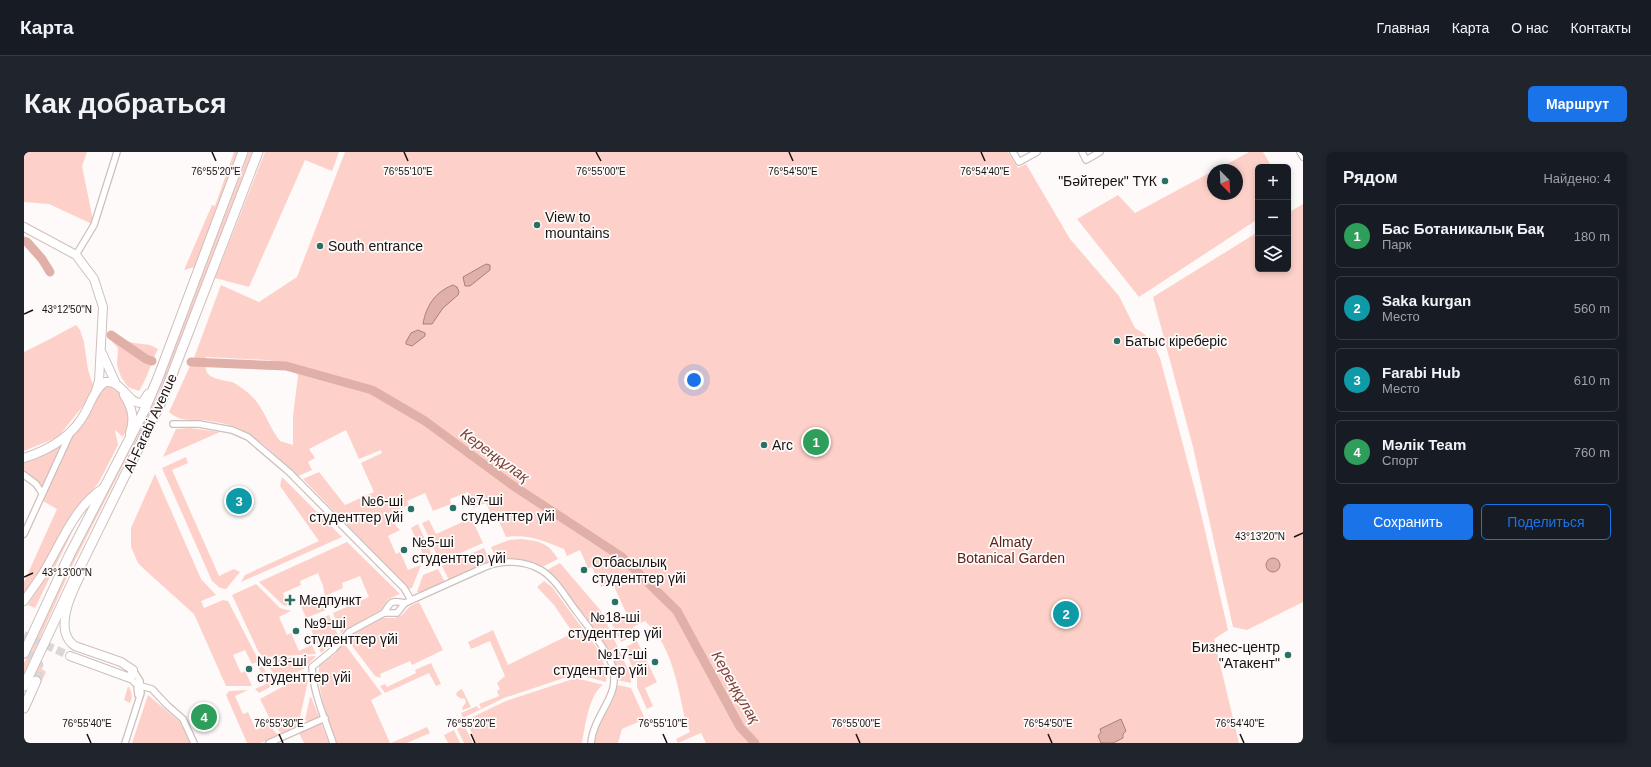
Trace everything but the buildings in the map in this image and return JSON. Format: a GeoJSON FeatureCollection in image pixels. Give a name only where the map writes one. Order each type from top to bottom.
{"type":"FeatureCollection","features":[{"type":"Feature","properties":{"kind":"main road","name":"Al-Farabi Avenue"},"geometry":{"type":"LineString","coordinates":[[24,653],[69,556],[144,411],[158,378],[243,152]]}},
{"type":"Feature","properties":{"kind":"main road","name":"Al-Farabi Avenue"},"geometry":{"type":"LineString","coordinates":[[24,686],[105,515],[155,417],[258,152]]}},
{"type":"Feature","properties":{"kind":"main road"},"geometry":{"type":"LineString","coordinates":[[24,708],[36,681]]}},
{"type":"Feature","properties":{"kind":"street"},"geometry":{"type":"LineString","coordinates":[[76,255],[94,225],[117,152]]}},
{"type":"Feature","properties":{"kind":"street"},"geometry":{"type":"LineString","coordinates":[[1013,152],[1019,162],[1037,152]]}},
{"type":"Feature","properties":{"kind":"street"},"geometry":{"type":"LineString","coordinates":[[1082,152],[1086,160],[1100,152]]}},
{"type":"Feature","properties":{"kind":"street"},"geometry":{"type":"LineString","coordinates":[[1300,152],[1303,157]]}},
{"type":"Feature","properties":{"kind":"street"},"geometry":{"type":"LineString","coordinates":[[24,227],[76,255],[94,279],[103,307],[99,381],[96,391],[84,414],[71,432],[24,534]]}},
{"type":"Feature","properties":{"kind":"street"},"geometry":{"type":"LineString","coordinates":[[101,350],[111,380],[130,405],[134,418],[124,449]]}},
{"type":"Feature","properties":{"kind":"street"},"geometry":{"type":"LineString","coordinates":[[111,380],[133,400],[139,403],[145,400],[158,378]]}},
{"type":"Feature","properties":{"kind":"street"},"geometry":{"type":"LineString","coordinates":[[96,391],[111,380]]}},
{"type":"Feature","properties":{"kind":"street"},"geometry":{"type":"LineString","coordinates":[[173,424],[199,424],[232,430],[248,438],[289,472],[404,588],[412,600]]}},
{"type":"Feature","properties":{"kind":"street"},"geometry":{"type":"LineString","coordinates":[[24,458],[56,445],[71,432]]}},
{"type":"Feature","properties":{"kind":"street"},"geometry":{"type":"LineString","coordinates":[[24,475],[36,484],[42,493]]}},
{"type":"Feature","properties":{"kind":"street"},"geometry":{"type":"LineString","coordinates":[[24,601],[42,574],[70,524],[95,493],[104,487]]}},
{"type":"Feature","properties":{"kind":"street"},"geometry":{"type":"LineString","coordinates":[[105,515],[66,610],[64,627],[70,640],[75,646],[121,662],[141,686],[141,693],[125,743]]}},
{"type":"Feature","properties":{"kind":"street"},"geometry":{"type":"LineString","coordinates":[[384,613],[398,613],[405,603],[495,563],[509,562],[530,565],[541,570],[548,575],[605,651],[614,671],[614,686],[597,719],[591,743]]}},
{"type":"Feature","properties":{"kind":"street"},"geometry":{"type":"LineString","coordinates":[[333,743],[312,675],[312,667],[334,649],[349,632],[384,613],[392,602],[395,601],[405,603]]}},
{"type":"Feature","properties":{"kind":"street"},"geometry":{"type":"LineString","coordinates":[[70,656],[132,674]]}},
{"type":"Feature","properties":{"kind":"street"},"geometry":{"type":"LineString","coordinates":[[132,674],[137,685],[137,702]]}},
{"type":"Feature","properties":{"kind":"street"},"geometry":{"type":"LineString","coordinates":[[141,686],[152,689],[183,719],[194,743]]}},
{"type":"Feature","properties":{"kind":"street"},"geometry":{"type":"LineString","coordinates":[[268,743],[325,718]]}},
{"type":"Feature","properties":{"kind":"green space"},"geometry":{"type":"Polygon","coordinates":[[[24,152],[87,152],[82,166],[94,225],[49,204],[24,202],[24,152]]]}},
{"type":"Feature","properties":{"kind":"green space"},"geometry":{"type":"Polygon","coordinates":[[[234,152],[240,152],[195,267],[184,270],[212,205],[215,206],[234,152]]]}},
{"type":"Feature","properties":{"kind":"green space"},"geometry":{"type":"Polygon","coordinates":[[[249,152],[254,152],[162,385],[147,418],[72,566],[24,674],[24,663],[68,564],[160,384],[249,152]]]}},
{"type":"Feature","properties":{"kind":"green space"},"geometry":{"type":"Polygon","coordinates":[[[265,152],[339,152],[332,171],[305,160],[249,287],[215,278],[265,152]]]}},
{"type":"Feature","properties":{"kind":"green space","name":"Almaty Botanical Garden"},"geometry":{"type":"Polygon","coordinates":[[[345,152],[1008,152],[1018,168],[1026,164],[1070,239],[1119,296],[1135,328],[1143,333],[1153,343],[1160,358],[1199,505],[1228,630],[1214,639],[1239,743],[706,743],[701,733],[678,743],[676,739],[690,732],[686,723],[673,669],[662,643],[645,621],[633,627],[636,635],[621,642],[612,624],[628,617],[612,582],[601,587],[592,567],[588,568],[580,550],[567,556],[564,549],[543,541],[522,536],[506,537],[498,519],[494,521],[486,503],[473,508],[468,492],[450,499],[451,504],[433,511],[425,493],[407,501],[409,505],[391,513],[396,526],[400,530],[388,536],[396,554],[400,552],[408,570],[421,565],[412,588],[409,589],[303,479],[319,472],[345,505],[374,492],[361,463],[382,453],[381,450],[359,459],[346,430],[309,449],[315,458],[308,462],[312,470],[298,476],[256,438],[240,429],[216,422],[188,420],[177,417],[169,412],[195,355],[221,285],[259,302],[297,277],[345,152]],[[206,357],[205,364],[208,374],[215,378],[234,383],[253,397],[280,441],[293,445],[293,416],[298,376],[294,366],[268,360],[206,357]]]}},
{"type":"Feature","properties":{"kind":"green space"},"geometry":{"type":"Polygon","coordinates":[[[1249,152],[1263,152],[1270,164],[1255,164],[1255,221],[1139,297],[1077,219],[1118,195],[1135,213],[1207,174],[1207,200],[1243,200],[1243,164],[1227,164],[1249,152]]]}},
{"type":"Feature","properties":{"kind":"green space"},"geometry":{"type":"Polygon","coordinates":[[[1303,204],[1303,602],[1247,630],[1233,627],[1193,447],[1153,297],[1255,234],[1255,272],[1291,272],[1291,211],[1303,204]]]}},
{"type":"Feature","properties":{"kind":"green space"},"geometry":{"type":"Polygon","coordinates":[[[76,325],[80,330],[84,342],[88,370],[93,385],[87,401],[58,437],[24,451],[24,352],[76,325]]]}},
{"type":"Feature","properties":{"kind":"green space"},"geometry":{"type":"Polygon","coordinates":[[[107,336],[134,343],[150,345],[158,349],[139,391],[128,387],[121,377],[117,365],[118,348],[107,336]]]}},
{"type":"Feature","properties":{"kind":"green space"},"geometry":{"type":"Polygon","coordinates":[[[101,385],[114,386],[123,399],[129,416],[127,429],[123,437],[115,430],[118,445],[99,482],[70,519],[43,567],[24,596],[24,582],[57,509],[41,500],[52,470],[101,385]]]}},
{"type":"Feature","properties":{"kind":"green space"},"geometry":{"type":"Polygon","coordinates":[[[190,428],[220,432],[163,457],[176,429],[190,428]]]}},
{"type":"Feature","properties":{"kind":"green space"},"geometry":{"type":"Polygon","coordinates":[[[65,444],[43,487],[34,478],[24,472],[24,463],[36,459],[65,444]]]}},
{"type":"Feature","properties":{"kind":"green space"},"geometry":{"type":"Polygon","coordinates":[[[186,457],[188,463],[172,470],[219,576],[234,569],[240,572],[226,589],[220,588],[212,581],[162,468],[186,457]]]}},
{"type":"Feature","properties":{"kind":"green space"},"geometry":{"type":"Polygon","coordinates":[[[155,474],[201,579],[216,595],[201,601],[204,608],[223,600],[228,601],[259,661],[252,664],[245,650],[233,655],[241,673],[245,671],[252,686],[226,686],[194,614],[138,563],[131,547],[131,528],[155,474]]]}},
{"type":"Feature","properties":{"kind":"green space"},"geometry":{"type":"Polygon","coordinates":[[[282,477],[342,537],[241,582],[245,575],[319,541],[280,486],[282,477]]]}},
{"type":"Feature","properties":{"kind":"green space"},"geometry":{"type":"Polygon","coordinates":[[[429,520],[436,534],[467,520],[473,522],[483,543],[440,562],[422,523],[429,520]]]}},
{"type":"Feature","properties":{"kind":"green space"},"geometry":{"type":"Polygon","coordinates":[[[77,522],[35,608],[28,605],[50,571],[59,551],[77,522]]]}},
{"type":"Feature","properties":{"kind":"green space"},"geometry":{"type":"Polygon","coordinates":[[[418,524],[436,564],[425,569],[427,564],[411,528],[418,524]]]}},
{"type":"Feature","properties":{"kind":"green space"},"geometry":{"type":"Polygon","coordinates":[[[520,539],[542,543],[551,549],[558,559],[542,567],[523,560],[497,560],[491,547],[509,540],[520,539]]]}},
{"type":"Feature","properties":{"kind":"green space"},"geometry":{"type":"Polygon","coordinates":[[[347,542],[400,594],[388,599],[381,610],[341,633],[333,613],[369,597],[360,576],[342,583],[343,588],[325,596],[318,573],[300,581],[301,585],[283,593],[288,606],[283,605],[259,582],[347,542]]]}},
{"type":"Feature","properties":{"kind":"green space"},"geometry":{"type":"Polygon","coordinates":[[[484,548],[491,562],[449,580],[442,566],[484,548]]]}},
{"type":"Feature","properties":{"kind":"green space"},"geometry":{"type":"Polygon","coordinates":[[[560,563],[601,611],[631,676],[631,683],[617,680],[615,667],[610,653],[553,575],[547,570],[560,563]]]}},
{"type":"Feature","properties":{"kind":"green space"},"geometry":{"type":"Polygon","coordinates":[[[438,569],[445,582],[423,592],[417,592],[423,575],[438,569]]]}},
{"type":"Feature","properties":{"kind":"green space"},"geometry":{"type":"Polygon","coordinates":[[[544,581],[552,587],[599,651],[607,671],[606,682],[576,674],[504,698],[463,718],[461,713],[477,706],[479,709],[481,708],[479,704],[499,696],[497,691],[500,689],[497,683],[505,676],[490,641],[471,649],[468,642],[493,630],[508,665],[573,633],[554,605],[537,587],[544,581]]]}},
{"type":"Feature","properties":{"kind":"green space"},"geometry":{"type":"Polygon","coordinates":[[[256,584],[280,608],[291,611],[279,617],[287,635],[291,633],[299,651],[312,645],[316,654],[263,657],[258,651],[232,595],[256,584]]]}},
{"type":"Feature","properties":{"kind":"green space"},"geometry":{"type":"Polygon","coordinates":[[[321,598],[326,610],[306,618],[301,606],[321,598]]]}},
{"type":"Feature","properties":{"kind":"green space"},"geometry":{"type":"Polygon","coordinates":[[[419,602],[443,650],[412,665],[410,661],[380,674],[381,678],[375,676],[347,639],[358,631],[382,618],[395,618],[402,615],[410,606],[419,602]]]}},
{"type":"Feature","properties":{"kind":"green space"},"geometry":{"type":"Polygon","coordinates":[[[329,615],[338,635],[321,653],[309,624],[329,615]]]}},
{"type":"Feature","properties":{"kind":"green space"},"geometry":{"type":"Polygon","coordinates":[[[637,641],[657,682],[645,688],[653,706],[647,709],[637,687],[637,678],[624,648],[637,641]]]}},
{"type":"Feature","properties":{"kind":"green space"},"geometry":{"type":"Polygon","coordinates":[[[343,642],[382,694],[371,700],[390,743],[337,743],[321,695],[319,666],[336,653],[343,642]]]}},
{"type":"Feature","properties":{"kind":"green space"},"geometry":{"type":"Polygon","coordinates":[[[316,656],[305,668],[279,682],[264,659],[316,656]]]}},
{"type":"Feature","properties":{"kind":"green space"},"geometry":{"type":"Polygon","coordinates":[[[42,662],[42,669],[46,672],[41,683],[31,679],[42,662]]]}},
{"type":"Feature","properties":{"kind":"green space"},"geometry":{"type":"Polygon","coordinates":[[[431,663],[441,684],[436,686],[429,673],[385,693],[380,686],[385,684],[387,687],[416,673],[415,670],[431,663]]]}},
{"type":"Feature","properties":{"kind":"green space"},"geometry":{"type":"Polygon","coordinates":[[[258,666],[263,667],[274,685],[259,693],[255,689],[266,684],[258,666]]]}},
{"type":"Feature","properties":{"kind":"green space"},"geometry":{"type":"Polygon","coordinates":[[[304,675],[308,681],[298,726],[281,733],[272,723],[260,699],[304,675]]]}},
{"type":"Feature","properties":{"kind":"green space"},"geometry":{"type":"Polygon","coordinates":[[[576,678],[603,685],[598,689],[591,703],[582,743],[476,743],[466,720],[506,701],[576,678]]]}},
{"type":"Feature","properties":{"kind":"green space"},"geometry":{"type":"Polygon","coordinates":[[[618,685],[631,688],[645,719],[622,729],[618,743],[594,743],[597,727],[618,685]]]}},
{"type":"Feature","properties":{"kind":"green space"},"geometry":{"type":"Polygon","coordinates":[[[128,686],[132,694],[130,703],[124,700],[128,686]]]}},
{"type":"Feature","properties":{"kind":"green space"},"geometry":{"type":"Polygon","coordinates":[[[462,689],[471,707],[463,710],[462,708],[466,702],[464,698],[462,699],[456,694],[462,689]]]}},
{"type":"Feature","properties":{"kind":"green space"},"geometry":{"type":"Polygon","coordinates":[[[248,690],[235,696],[243,714],[248,712],[256,730],[268,724],[278,735],[261,743],[247,743],[226,695],[229,691],[248,690]]]}},
{"type":"Feature","properties":{"kind":"green space"},"geometry":{"type":"Polygon","coordinates":[[[148,695],[180,722],[190,743],[132,743],[148,695]]]}},
{"type":"Feature","properties":{"kind":"green space"},"geometry":{"type":"Polygon","coordinates":[[[310,697],[319,717],[308,722],[305,720],[310,697]]]}},
{"type":"Feature","properties":{"kind":"green space"},"geometry":{"type":"Polygon","coordinates":[[[321,723],[329,743],[304,743],[299,733],[321,723]]]}},
{"type":"Feature","properties":{"kind":"green space"},"geometry":{"type":"Polygon","coordinates":[[[464,725],[473,743],[464,743],[457,729],[464,725]]]}},
{"type":"Feature","properties":{"kind":"green space"},"geometry":{"type":"Polygon","coordinates":[[[427,727],[430,733],[407,743],[391,743],[427,727]]]}},
{"type":"Feature","properties":{"kind":"green space"},"geometry":{"type":"Polygon","coordinates":[[[454,730],[460,743],[448,743],[444,735],[454,730]]]}},
{"type":"Feature","properties":{"kind":"shaded area"},"geometry":{"type":"Polygon","coordinates":[[[486,264],[490,265],[490,270],[470,286],[465,286],[463,277],[486,264]]]}},
{"type":"Feature","properties":{"kind":"shaded area"},"geometry":{"type":"Polygon","coordinates":[[[453,285],[457,287],[459,292],[458,295],[443,308],[432,324],[423,324],[426,311],[432,300],[441,292],[453,285]]]}},
{"type":"Feature","properties":{"kind":"shaded area"},"geometry":{"type":"Polygon","coordinates":[[[418,330],[425,333],[425,336],[412,346],[406,344],[411,333],[418,330]]]}},
{"type":"Feature","properties":{"kind":"shaded area"},"geometry":{"type":"Polygon","coordinates":[[[1273,558],[1278,560],[1280,565],[1278,570],[1273,572],[1268,570],[1266,565],[1268,560],[1273,558]]]}},
{"type":"Feature","properties":{"kind":"shaded area"},"geometry":{"type":"Polygon","coordinates":[[[1121,719],[1126,731],[1123,734],[1123,738],[1113,743],[1101,743],[1098,736],[1101,732],[1100,729],[1121,719]]]}},
{"type":"Feature","properties":{"kind":"waterway","name":"Кереңқұлақ"},"geometry":{"type":"LineString","coordinates":[[24,241],[27,242],[42,259],[50,272]]}},
{"type":"Feature","properties":{"kind":"waterway","name":"Кереңқұлақ"},"geometry":{"type":"LineString","coordinates":[[111,335],[146,359],[152,361]]}},
{"type":"Feature","properties":{"kind":"waterway","name":"Кереңқұлақ"},"geometry":{"type":"LineString","coordinates":[[191,362],[286,366],[372,390],[425,421],[512,485],[622,557],[677,611],[740,727],[755,743]]}},
{"type":"Feature","properties":{"kind":"tunnel"},"geometry":{"type":"LineString","coordinates":[[24,635],[70,656]]}},
{"type":"Feature","properties":{"kind":"tunnel"},"geometry":{"type":"LineString","coordinates":[[24,652],[33,657],[38,664],[39,671],[36,681]]}},
{"type":"Feature","properties":{"kind":"place","name":"\"Бәйтерек\" ТҮК"},"geometry":{"type":"Point","coordinates":[1165,181]}},
{"type":"Feature","properties":{"kind":"place","name":"View to mountains"},"geometry":{"type":"Point","coordinates":[537,225]}},
{"type":"Feature","properties":{"kind":"place","name":"South entrance"},"geometry":{"type":"Point","coordinates":[320,246]}},
{"type":"Feature","properties":{"kind":"place","name":"Батыс кіреберіс"},"geometry":{"type":"Point","coordinates":[1117,341]}},
{"type":"Feature","properties":{"kind":"place","name":"Бас Ботаникалық Бақ"},"geometry":{"type":"Point","coordinates":[816,442]}},
{"type":"Feature","properties":{"kind":"place","name":"Arc"},"geometry":{"type":"Point","coordinates":[764,445]}},
{"type":"Feature","properties":{"kind":"place","name":"Farabi Hub"},"geometry":{"type":"Point","coordinates":[239,501]}},
{"type":"Feature","properties":{"kind":"place","name":"№7-ші студенттер үйі"},"geometry":{"type":"Point","coordinates":[453,508]}},
{"type":"Feature","properties":{"kind":"place","name":"№6-ші студенттер үйі"},"geometry":{"type":"Point","coordinates":[411,509]}},
{"type":"Feature","properties":{"kind":"place","name":"№5-ші студенттер үйі"},"geometry":{"type":"Point","coordinates":[404,550]}},
{"type":"Feature","properties":{"kind":"place","name":"Отбасылық студенттер үйі"},"geometry":{"type":"Point","coordinates":[584,570]}},
{"type":"Feature","properties":{"kind":"place","name":"Медпункт"},"geometry":{"type":"Point","coordinates":[290,600]}},
{"type":"Feature","properties":{"kind":"place","name":"№18-ші студенттер үйі"},"geometry":{"type":"Point","coordinates":[615,602]}},
{"type":"Feature","properties":{"kind":"place","name":"Saka kurgan"},"geometry":{"type":"Point","coordinates":[1066,614]}},
{"type":"Feature","properties":{"kind":"place","name":"№9-ші студенттер үйі"},"geometry":{"type":"Point","coordinates":[296,631]}},
{"type":"Feature","properties":{"kind":"place","name":"Бизнес-центр \"Атакент\""},"geometry":{"type":"Point","coordinates":[1288,655]}},
{"type":"Feature","properties":{"kind":"place","name":"№17-ші студенттер үйі"},"geometry":{"type":"Point","coordinates":[655,662]}},
{"type":"Feature","properties":{"kind":"place","name":"№13-ші студенттер үйі"},"geometry":{"type":"Point","coordinates":[249,669]}},
{"type":"Feature","properties":{"kind":"place","name":"Мәлік Team"},"geometry":{"type":"Point","coordinates":[204,717]}}]}
